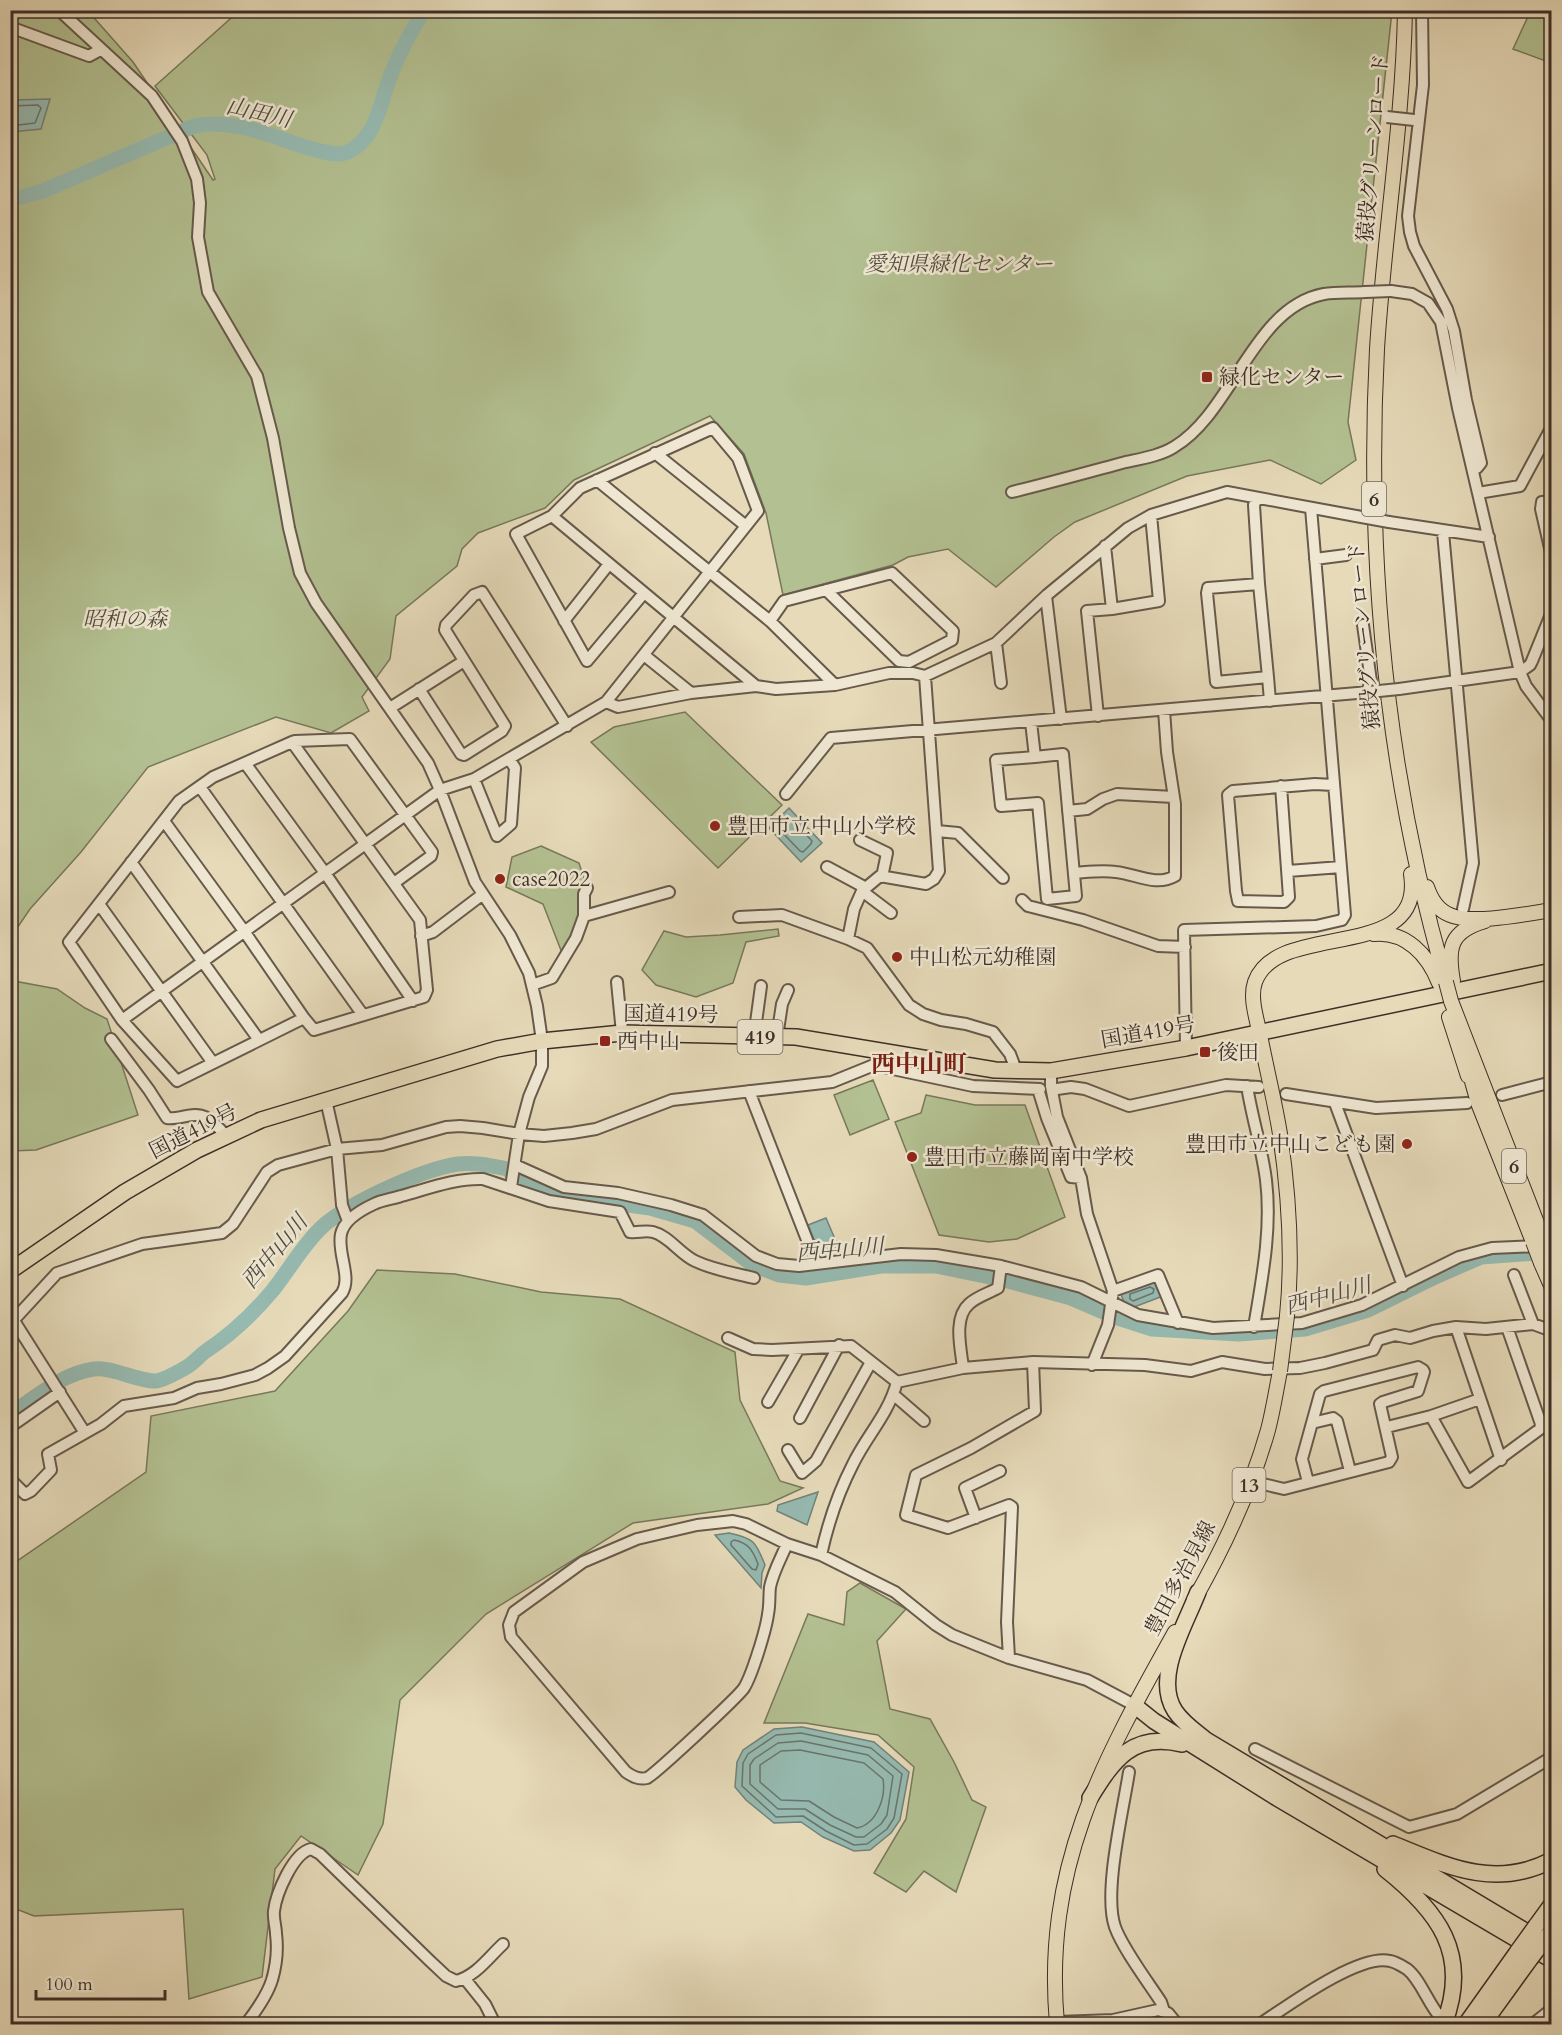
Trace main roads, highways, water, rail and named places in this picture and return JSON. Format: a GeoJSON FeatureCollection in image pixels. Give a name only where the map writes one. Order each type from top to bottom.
{"type":"FeatureCollection","features":[{"type":"Feature","properties":{"kind":"highway","name":"国道419号"},"geometry":{"type":"LineString","coordinates":[[10,1271],[125,1192],[197,1150],[261,1120],[497,1049],[543,1041],[622,1033],[796,1037],[995,1070],[1051,1071],[1186,1048],[1551,971]]}},
{"type":"Feature","properties":{"kind":"highway"},"geometry":{"type":"LineString","coordinates":[[1198,1592],[1170,1662],[1166,1681],[1169,1699],[1176,1713],[1203,1745]]}},
{"type":"Feature","properties":{"kind":"highway"},"geometry":{"type":"LineString","coordinates":[[1134,1706],[1158,1713],[1203,1745],[1348,1832],[1548,1936]]}},
{"type":"Feature","properties":{"kind":"highway"},"geometry":{"type":"LineString","coordinates":[[1090,1798],[1114,1763],[1132,1747],[1142,1742],[1161,1740],[1203,1745]]}},
{"type":"Feature","properties":{"kind":"highway"},"geometry":{"type":"LineString","coordinates":[[1348,1832],[1437,1862],[1482,1874],[1519,1873],[1551,1860]]}},
{"type":"Feature","properties":{"kind":"highway"},"geometry":{"type":"LineString","coordinates":[[1348,1832],[1393,1865],[1534,1958]]}},
{"type":"Feature","properties":{"kind":"highway"},"geometry":{"type":"LineString","coordinates":[[1348,1832],[1426,1906],[1442,1928],[1451,1951],[1455,1978],[1451,2003],[1442,2021]]}},
{"type":"Feature","properties":{"kind":"highway"},"geometry":{"type":"LineString","coordinates":[[1489,2025],[1548,1936],[1551,1904]]}},
{"type":"Feature","properties":{"kind":"highway"},"geometry":{"type":"LineString","coordinates":[[1466,2025],[1534,1958]]}},
{"type":"Feature","properties":{"kind":"highway"},"geometry":{"type":"LineString","coordinates":[[1483,2025],[1534,1958]]}},
{"type":"Feature","properties":{"kind":"main road","name":"猿投グリーンロード"},"geometry":{"type":"LineString","coordinates":[[1405,10],[1395,164],[1377,349],[1374,460],[1378,590],[1386,677],[1401,789],[1427,913],[1446,982]]}},
{"type":"Feature","properties":{"kind":"main road"},"geometry":{"type":"LineString","coordinates":[[1351,936],[1379,929],[1395,921],[1406,911],[1413,897],[1396,756]]}},
{"type":"Feature","properties":{"kind":"main road"},"geometry":{"type":"LineString","coordinates":[[1401,789],[1428,890],[1436,905],[1449,915],[1457,917],[1496,918]]}},
{"type":"Feature","properties":{"kind":"main road"},"geometry":{"type":"LineString","coordinates":[[1451,1001],[1446,982],[1451,950],[1457,935],[1471,926],[1496,918],[1551,910]]}},
{"type":"Feature","properties":{"kind":"main road"},"geometry":{"type":"LineString","coordinates":[[1351,936],[1378,933],[1407,941],[1422,953],[1435,973],[1446,982]]}},
{"type":"Feature","properties":{"kind":"main road","name":"豊田多治見線"},"geometry":{"type":"LineString","coordinates":[[1057,2023],[1054,1978],[1059,1913],[1064,1880],[1077,1831],[1090,1798],[1134,1706],[1227,1538],[1268,1430],[1280,1371],[1290,1283],[1290,1214],[1280,1134],[1254,1002],[1254,987],[1260,972],[1266,966],[1289,953],[1351,936]]}},
{"type":"Feature","properties":{"kind":"main road","name":"6"},"geometry":{"type":"LineString","coordinates":[[1451,1001],[1543,1243],[1551,1288]]}},
{"type":"Feature","properties":{"kind":"main road","name":"6"},"geometry":{"type":"LineString","coordinates":[[1451,1001],[1472,1103],[1543,1243]]}},
{"type":"Feature","properties":{"kind":"water"},"geometry":{"type":"Polygon","coordinates":[[[50,99],[41,129],[11,132],[11,100],[50,99]]]}},
{"type":"Feature","properties":{"kind":"water"},"geometry":{"type":"Polygon","coordinates":[[[789,808],[822,843],[801,862],[769,828],[789,808]]]}},
{"type":"Feature","properties":{"kind":"water"},"geometry":{"type":"Polygon","coordinates":[[[826,1218],[838,1246],[820,1254],[808,1225],[826,1218]]]}},
{"type":"Feature","properties":{"kind":"water"},"geometry":{"type":"Polygon","coordinates":[[[1155,1278],[1163,1296],[1129,1309],[1126,1307],[1120,1292],[1155,1278]]]}},
{"type":"Feature","properties":{"kind":"water"},"geometry":{"type":"Polygon","coordinates":[[[818,1492],[807,1525],[777,1511],[778,1505],[818,1492]]]}},
{"type":"Feature","properties":{"kind":"water"},"geometry":{"type":"Polygon","coordinates":[[[729,1533],[749,1539],[759,1551],[765,1565],[761,1588],[715,1535],[729,1533]]]}},
{"type":"Feature","properties":{"kind":"water"},"geometry":{"type":"Polygon","coordinates":[[[802,1727],[874,1742],[909,1772],[900,1820],[891,1833],[870,1850],[854,1851],[823,1837],[801,1822],[774,1823],[746,1800],[735,1787],[737,1762],[743,1750],[774,1729],[802,1727]]]}},
{"type":"Feature","properties":{"kind":"waterway","name":"山田川"},"geometry":{"type":"LineString","coordinates":[[10,200],[43,191],[194,126],[210,124],[242,127],[320,151],[338,154],[348,152],[358,146],[372,128],[395,64],[424,10]]}},
{"type":"Feature","properties":{"kind":"waterway","name":"西中山川"},"geometry":{"type":"LineString","coordinates":[[10,1414],[50,1387],[83,1371],[101,1369],[156,1381],[182,1370],[225,1338],[250,1315],[273,1290],[311,1239],[328,1222],[362,1200],[383,1190],[424,1173],[458,1164],[477,1164],[508,1169],[517,1180],[537,1187],[585,1199],[650,1208],[695,1221],[753,1265],[779,1275],[806,1278],[881,1266],[936,1266],[1004,1280],[1071,1298],[1115,1317],[1152,1329],[1239,1334],[1305,1329],[1368,1310],[1481,1257],[1551,1252]]}},
{"type":"Feature","properties":{"kind":"place","name":"緑化センター"},"geometry":{"type":"Point","coordinates":[1207,377]}},
{"type":"Feature","properties":{"kind":"place","name":"豊田市立中山小学校"},"geometry":{"type":"Point","coordinates":[715,826]}},
{"type":"Feature","properties":{"kind":"place","name":"case2022"},"geometry":{"type":"Point","coordinates":[500,879]}},
{"type":"Feature","properties":{"kind":"place","name":"中山松元幼稚園"},"geometry":{"type":"Point","coordinates":[897,957]}},
{"type":"Feature","properties":{"kind":"place","name":"西中山"},"geometry":{"type":"Point","coordinates":[605,1041]}},
{"type":"Feature","properties":{"kind":"place","name":"後田"},"geometry":{"type":"Point","coordinates":[1205,1052]}},
{"type":"Feature","properties":{"kind":"place","name":"豊田市立中山こども園"},"geometry":{"type":"Point","coordinates":[1407,1144]}},
{"type":"Feature","properties":{"kind":"place","name":"豊田市立藤岡南中学校"},"geometry":{"type":"Point","coordinates":[912,1157]}},
{"type":"Feature","properties":{"kind":"district","name":"西中山町"},"geometry":{"type":"Point","coordinates":[919,1064]}},
{"type":"Feature","properties":{"kind":"park label","name":"愛知県緑化センター"},"geometry":{"type":"Point","coordinates":[959,264]}},
{"type":"Feature","properties":{"kind":"park label","name":"昭和の森"},"geometry":{"type":"Point","coordinates":[125,619]}}]}
